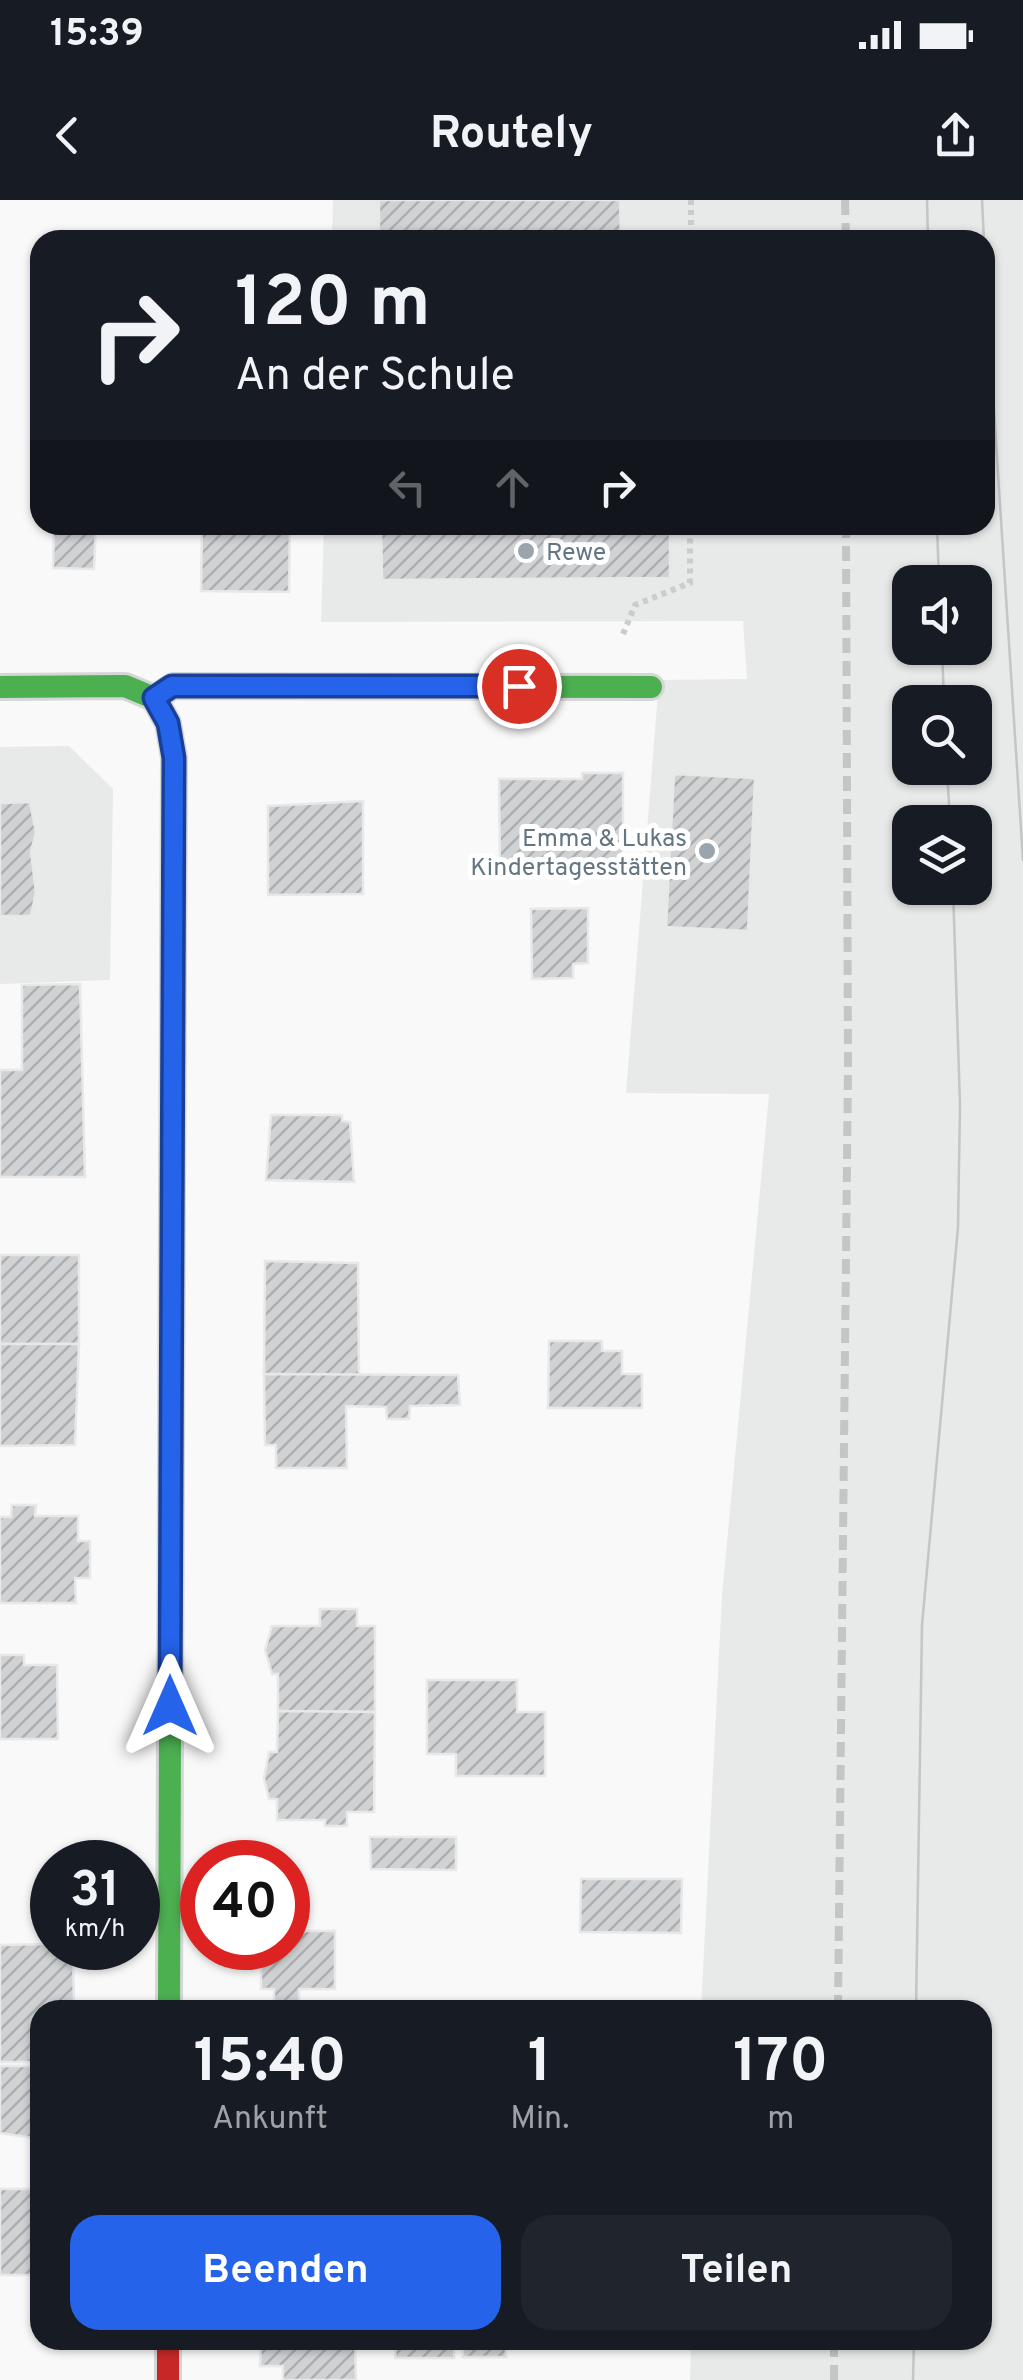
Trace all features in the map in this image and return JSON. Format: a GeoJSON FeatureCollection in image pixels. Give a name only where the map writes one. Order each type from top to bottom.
{"type":"FeatureCollection","features":[{"type":"Feature","properties":{"kind":"street"},"geometry":{"type":"LineString","coordinates":[[0,687],[125,686],[154,698],[168,723],[174,758],[169,2000]]}},
{"type":"Feature","properties":{"kind":"street"},"geometry":{"type":"LineString","coordinates":[[154,698],[172,686],[651,687]]}},
{"type":"Feature","properties":{"kind":"street"},"geometry":{"type":"LineString","coordinates":[[168,2350],[168,2380]]}},
{"type":"Feature","properties":{"kind":"path"},"geometry":{"type":"LineString","coordinates":[[691,200],[691,230]]}},
{"type":"Feature","properties":{"kind":"path"},"geometry":{"type":"LineString","coordinates":[[620,642],[635,606],[690,583],[690,535]]}},
{"type":"Feature","properties":{"kind":"shaded area"},"geometry":{"type":"Polygon","coordinates":[[[333,200],[1023,200],[1023,2380],[690,2380],[691,2350],[992,2350],[992,2000],[702,2000],[722,1596],[769,1094],[626,1093],[659,680],[747,679],[743,621],[321,622],[324,535],[995,535],[995,230],[332,230],[333,200]]]}},
{"type":"Feature","properties":{"kind":"shaded area"},"geometry":{"type":"Polygon","coordinates":[[[69,746],[113,789],[110,980],[0,984],[0,747],[69,746]]]}},
{"type":"Feature","properties":{"kind":"building"},"geometry":{"type":"Polygon","coordinates":[[[379,200],[620,200],[621,230],[379,230],[379,200]]]}},
{"type":"Feature","properties":{"kind":"building"},"geometry":{"type":"Polygon","coordinates":[[[54,535],[96,535],[94,569],[53,568],[54,535]]]}},
{"type":"Feature","properties":{"kind":"building"},"geometry":{"type":"Polygon","coordinates":[[[202,535],[290,535],[289,592],[201,591],[202,535]]]}},
{"type":"Feature","properties":{"kind":"building","name":"Rewe"},"geometry":{"type":"Polygon","coordinates":[[[381,535],[670,535],[670,578],[382,580],[381,535]]]}},
{"type":"Feature","properties":{"kind":"building"},"geometry":{"type":"Polygon","coordinates":[[[582,773],[623,773],[623,869],[500,870],[499,779],[582,779],[582,773]]]}},
{"type":"Feature","properties":{"kind":"building"},"geometry":{"type":"Polygon","coordinates":[[[674,774],[755,778],[748,931],[666,927],[674,774]]]}},
{"type":"Feature","properties":{"kind":"building"},"geometry":{"type":"Polygon","coordinates":[[[363,801],[363,894],[268,895],[268,806],[363,801]]]}},
{"type":"Feature","properties":{"kind":"building"},"geometry":{"type":"Polygon","coordinates":[[[30,802],[36,832],[31,852],[36,892],[31,916],[0,916],[0,803],[30,802]]]}},
{"type":"Feature","properties":{"kind":"building"},"geometry":{"type":"Polygon","coordinates":[[[588,908],[588,963],[573,964],[573,978],[532,979],[531,909],[588,908]]]}},
{"type":"Feature","properties":{"kind":"building"},"geometry":{"type":"Polygon","coordinates":[[[80,984],[85,1177],[0,1177],[0,1070],[22,1070],[22,985],[80,984]]]}},
{"type":"Feature","properties":{"kind":"building"},"geometry":{"type":"Polygon","coordinates":[[[271,1115],[342,1115],[342,1121],[350,1122],[354,1182],[266,1180],[271,1115]]]}},
{"type":"Feature","properties":{"kind":"building"},"geometry":{"type":"Polygon","coordinates":[[[0,1255],[79,1255],[79,1344],[0,1344],[0,1255]]]}},
{"type":"Feature","properties":{"kind":"building"},"geometry":{"type":"Polygon","coordinates":[[[265,1261],[358,1263],[359,1376],[264,1374],[265,1261]]]}},
{"type":"Feature","properties":{"kind":"building"},"geometry":{"type":"Polygon","coordinates":[[[549,1341],[602,1341],[602,1351],[622,1351],[622,1374],[642,1374],[642,1408],[548,1408],[549,1341]]]}},
{"type":"Feature","properties":{"kind":"building"},"geometry":{"type":"Polygon","coordinates":[[[0,1344],[79,1344],[75,1445],[0,1446],[0,1344]]]}},
{"type":"Feature","properties":{"kind":"building"},"geometry":{"type":"Polygon","coordinates":[[[264,1374],[458,1375],[460,1405],[410,1406],[409,1419],[387,1419],[386,1407],[346,1406],[347,1468],[276,1468],[276,1445],[265,1445],[264,1374]]]}},
{"type":"Feature","properties":{"kind":"building"},"geometry":{"type":"Polygon","coordinates":[[[12,1505],[36,1505],[35,1516],[78,1516],[78,1541],[90,1541],[90,1578],[75,1578],[76,1603],[0,1603],[0,1517],[11,1517],[12,1505]]]}},
{"type":"Feature","properties":{"kind":"building"},"geometry":{"type":"Polygon","coordinates":[[[320,1609],[357,1609],[357,1626],[375,1626],[375,1712],[278,1711],[278,1674],[272,1674],[265,1650],[272,1626],[320,1626],[320,1609]]]}},
{"type":"Feature","properties":{"kind":"building"},"geometry":{"type":"Polygon","coordinates":[[[0,1655],[24,1655],[24,1665],[57,1665],[58,1739],[0,1739],[0,1655]]]}},
{"type":"Feature","properties":{"kind":"building"},"geometry":{"type":"Polygon","coordinates":[[[427,1680],[517,1680],[517,1712],[545,1712],[545,1776],[456,1776],[456,1754],[427,1754],[427,1680]]]}},
{"type":"Feature","properties":{"kind":"building"},"geometry":{"type":"Polygon","coordinates":[[[278,1711],[375,1712],[374,1812],[347,1812],[347,1826],[325,1826],[325,1820],[277,1820],[277,1799],[269,1799],[264,1778],[269,1752],[277,1752],[278,1711]]]}},
{"type":"Feature","properties":{"kind":"building"},"geometry":{"type":"Polygon","coordinates":[[[370,1837],[456,1837],[456,1870],[371,1869],[370,1837]]]}},
{"type":"Feature","properties":{"kind":"building"},"geometry":{"type":"Polygon","coordinates":[[[581,1879],[682,1879],[681,1933],[580,1932],[581,1879]]]}},
{"type":"Feature","properties":{"kind":"building"},"geometry":{"type":"Polygon","coordinates":[[[310,1931],[335,1931],[335,1989],[299,1989],[299,2000],[274,2000],[274,1989],[261,1989],[261,1970],[310,1970],[310,1931]]]}},
{"type":"Feature","properties":{"kind":"building"},"geometry":{"type":"Polygon","coordinates":[[[30,1944],[30,1970],[73,1970],[74,2000],[30,2000],[30,2062],[0,2062],[0,1945],[30,1944]]]}},
{"type":"Feature","properties":{"kind":"building"},"geometry":{"type":"Polygon","coordinates":[[[0,2066],[30,2066],[30,2138],[0,2133],[0,2066]]]}},
{"type":"Feature","properties":{"kind":"building"},"geometry":{"type":"Polygon","coordinates":[[[0,2189],[30,2189],[30,2275],[0,2275],[0,2189]]]}},
{"type":"Feature","properties":{"kind":"building"},"geometry":{"type":"Polygon","coordinates":[[[261,2350],[355,2350],[356,2380],[283,2380],[283,2366],[260,2366],[261,2350]]]}},
{"type":"Feature","properties":{"kind":"building"},"geometry":{"type":"Polygon","coordinates":[[[395,2350],[454,2350],[454,2358],[395,2358],[395,2350]]]}},
{"type":"Feature","properties":{"kind":"building"},"geometry":{"type":"Polygon","coordinates":[[[463,2350],[506,2350],[506,2357],[463,2357],[463,2350]]]}},
{"type":"Feature","properties":{"kind":"tram line"},"geometry":{"type":"LineString","coordinates":[[927,200],[928,230]]}},
{"type":"Feature","properties":{"kind":"tram line"},"geometry":{"type":"LineString","coordinates":[[982,200],[984,230]]}},
{"type":"Feature","properties":{"kind":"tram line"},"geometry":{"type":"LineString","coordinates":[[995,427],[1023,860]]}},
{"type":"Feature","properties":{"kind":"tram line"},"geometry":{"type":"LineString","coordinates":[[937,535],[938,565]]}},
{"type":"Feature","properties":{"kind":"tram line"},"geometry":{"type":"LineString","coordinates":[[943,665],[943,685]]}},
{"type":"Feature","properties":{"kind":"tram line"},"geometry":{"type":"LineString","coordinates":[[948,785],[949,805]]}},
{"type":"Feature","properties":{"kind":"tram line"},"geometry":{"type":"LineString","coordinates":[[916,2000],[922,1625],[958,1227],[960,1105],[954,905]]}},
{"type":"Feature","properties":{"kind":"tram line"},"geometry":{"type":"LineString","coordinates":[[913,2380],[914,2350]]}},
{"type":"Feature","properties":{"kind":"railway"},"geometry":{"type":"LineString","coordinates":[[845,200],[846,230]]}},
{"type":"Feature","properties":{"kind":"railway"},"geometry":{"type":"LineString","coordinates":[[838,2000],[848,1069],[846,535]]}},
{"type":"Feature","properties":{"kind":"railway"},"geometry":{"type":"LineString","coordinates":[[834,2350],[834,2380]]}},
{"type":"Feature","properties":{"kind":"traffic: fast"},"geometry":{"type":"LineString","coordinates":[[0,687],[125,686],[154,698]]}},
{"type":"Feature","properties":{"kind":"traffic: fast"},"geometry":{"type":"LineString","coordinates":[[154,698],[173,686],[651,687]]}},
{"type":"Feature","properties":{"kind":"traffic: fast"},"geometry":{"type":"LineString","coordinates":[[169,2000],[172,1194]]}},
{"type":"Feature","properties":{"kind":"traffic: slow"},"geometry":{"type":"LineString","coordinates":[[154,698],[168,723],[174,758],[172,1194]]}},
{"type":"Feature","properties":{"kind":"traffic: jam"},"geometry":{"type":"LineString","coordinates":[[168,2350],[168,2380]]}},
{"type":"Feature","properties":{"kind":"place","name":"Rewe"},"geometry":{"type":"Point","coordinates":[526,551]}},
{"type":"Feature","properties":{"kind":"place","name":"Emma & Lukas Kindertagesstätten"},"geometry":{"type":"Point","coordinates":[707,851]}},
{"type":"Feature","properties":{"kind":"route"},"geometry":{"type":"LineString","coordinates":[[170,1706],[174,758],[168,723],[154,698],[172,686],[519,686]]}}]}
